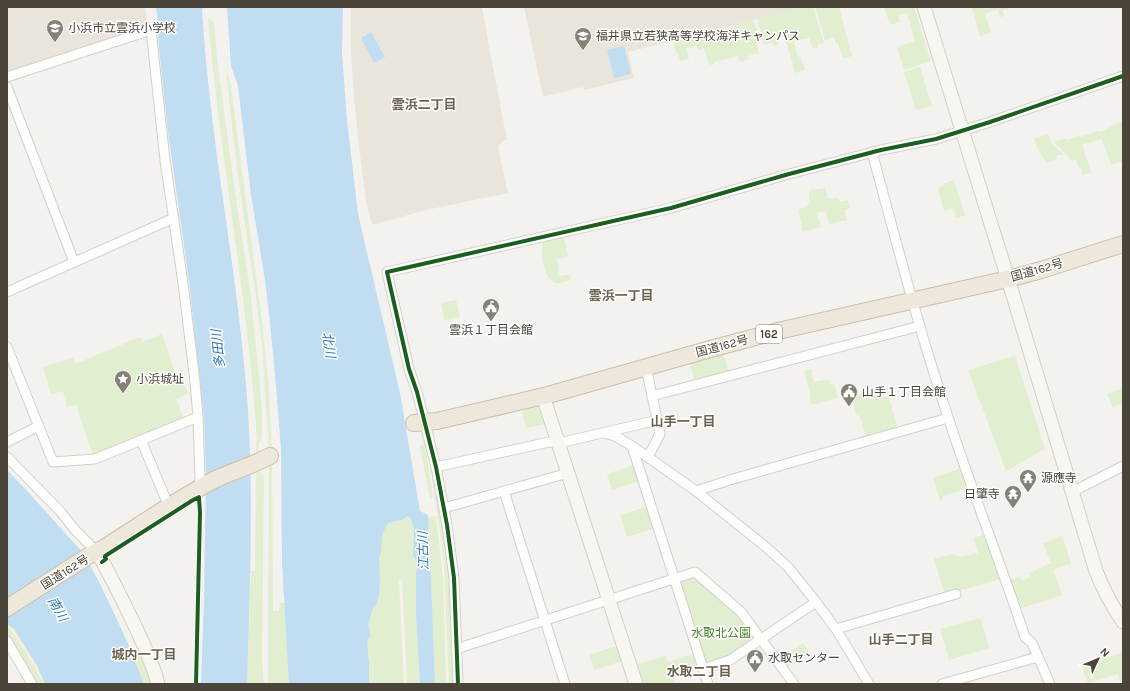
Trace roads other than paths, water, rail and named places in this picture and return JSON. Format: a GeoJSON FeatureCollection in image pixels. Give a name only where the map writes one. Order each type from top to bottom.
{"type":"FeatureCollection","features":[{"type":"Feature","properties":{"kind":"highway","name":"国道162号"},"geometry":{"type":"LineString","coordinates":[[419,423],[437,421],[543,396],[778,331],[1008,279],[1123,244]]}},
{"type":"Feature","properties":{"kind":"highway","name":"国道162号"},"geometry":{"type":"LineString","coordinates":[[7,608],[201,487],[234,471],[264,460]]}},
{"type":"Feature","properties":{"kind":"street"},"geometry":{"type":"LineString","coordinates":[[924,7],[1096,571],[1112,606],[1123,622]]}},
{"type":"Feature","properties":{"kind":"street"},"geometry":{"type":"LineString","coordinates":[[7,77],[150,30],[165,160],[191,351],[198,417],[201,487]]}},
{"type":"Feature","properties":{"kind":"street"},"geometry":{"type":"LineString","coordinates":[[458,684],[454,578],[444,508],[436,467],[419,423],[417,392],[409,369],[387,272],[671,208],[872,152],[936,139],[1123,76]]}},
{"type":"Feature","properties":{"kind":"street"},"geometry":{"type":"LineString","coordinates":[[7,87],[74,262]]}},
{"type":"Feature","properties":{"kind":"street"},"geometry":{"type":"LineString","coordinates":[[872,152],[920,326],[948,418],[980,511],[1006,578],[1025,638],[1032,643],[1050,684]]}},
{"type":"Feature","properties":{"kind":"street"},"geometry":{"type":"LineString","coordinates":[[7,292],[174,218]]}},
{"type":"Feature","properties":{"kind":"street"},"geometry":{"type":"LineString","coordinates":[[652,396],[920,326]]}},
{"type":"Feature","properties":{"kind":"street"},"geometry":{"type":"LineString","coordinates":[[7,347],[53,462],[95,459],[198,417]]}},
{"type":"Feature","properties":{"kind":"street"},"geometry":{"type":"LineString","coordinates":[[646,367],[660,434],[648,457]]}},
{"type":"Feature","properties":{"kind":"street"},"geometry":{"type":"LineString","coordinates":[[543,396],[636,684]]}},
{"type":"Feature","properties":{"kind":"street"},"geometry":{"type":"LineString","coordinates":[[696,491],[948,418]]}},
{"type":"Feature","properties":{"kind":"street"},"geometry":{"type":"LineString","coordinates":[[436,467],[549,442],[559,442],[604,433],[615,429],[658,420]]}},
{"type":"Feature","properties":{"kind":"street"},"geometry":{"type":"LineString","coordinates":[[7,442],[39,426]]}},
{"type":"Feature","properties":{"kind":"street"},"geometry":{"type":"LineString","coordinates":[[604,433],[615,436],[632,446],[696,491],[783,562],[801,582],[836,629],[869,684]]}},
{"type":"Feature","properties":{"kind":"street"},"geometry":{"type":"LineString","coordinates":[[141,440],[169,507]]}},
{"type":"Feature","properties":{"kind":"street"},"geometry":{"type":"LineString","coordinates":[[632,446],[708,684]]}},
{"type":"Feature","properties":{"kind":"street"},"geometry":{"type":"LineString","coordinates":[[7,457],[60,511],[94,553],[124,602],[156,674],[158,684]]}},
{"type":"Feature","properties":{"kind":"street"},"geometry":{"type":"LineString","coordinates":[[1072,492],[1123,466]]}},
{"type":"Feature","properties":{"kind":"street"},"geometry":{"type":"LineString","coordinates":[[444,508],[568,473]]}},
{"type":"Feature","properties":{"kind":"street"},"geometry":{"type":"LineString","coordinates":[[504,491],[564,684]]}},
{"type":"Feature","properties":{"kind":"street"},"geometry":{"type":"LineString","coordinates":[[456,650],[695,572],[741,612],[794,684]]}},
{"type":"Feature","properties":{"kind":"street"},"geometry":{"type":"LineString","coordinates":[[836,629],[956,594]]}},
{"type":"Feature","properties":{"kind":"street"},"geometry":{"type":"LineString","coordinates":[[703,669],[730,660],[816,602]]}},
{"type":"Feature","properties":{"kind":"street"},"geometry":{"type":"LineString","coordinates":[[7,641],[32,684]]}},
{"type":"Feature","properties":{"kind":"street"},"geometry":{"type":"LineString","coordinates":[[942,684],[1038,657]]}},
{"type":"Feature","properties":{"kind":"water","name":"多田川"},"geometry":{"type":"Polygon","coordinates":[[[156,7],[207,7],[202,9],[205,55],[235,283],[248,413],[251,529],[247,684],[201,684],[206,476],[204,418],[189,281],[168,132],[156,7]]]}},
{"type":"Feature","properties":{"kind":"water"},"geometry":{"type":"Polygon","coordinates":[[[227,7],[343,7],[342,52],[347,120],[358,214],[400,393],[420,511],[428,515],[435,684],[420,684],[416,615],[417,567],[416,560],[413,555],[414,529],[410,517],[408,516],[402,520],[389,523],[382,535],[381,552],[379,558],[379,596],[377,603],[373,608],[368,625],[370,632],[370,637],[367,642],[369,684],[289,684],[282,562],[281,449],[276,385],[265,280],[251,195],[238,86],[231,66],[227,7]]]}},
{"type":"Feature","properties":{"kind":"water"},"geometry":{"type":"Polygon","coordinates":[[[371,32],[385,57],[374,63],[361,38],[371,32]]]}},
{"type":"Feature","properties":{"kind":"water"},"geometry":{"type":"Polygon","coordinates":[[[624,46],[631,74],[614,78],[607,50],[624,46]]]}},
{"type":"Feature","properties":{"kind":"water","name":"南川"},"geometry":{"type":"Polygon","coordinates":[[[7,470],[84,554],[120,626],[144,684],[45,684],[37,666],[14,629],[7,624],[7,470]]]}},
{"type":"Feature","properties":{"kind":"place","name":"小浜市立雲浜小学校"},"geometry":{"type":"Point","coordinates":[55,43]}},
{"type":"Feature","properties":{"kind":"place","name":"福井県立若狭高等学校海洋キャンパス"},"geometry":{"type":"Point","coordinates":[583,51]}},
{"type":"Feature","properties":{"kind":"place","name":"雲浜１丁目会館"},"geometry":{"type":"Point","coordinates":[491,322]}},
{"type":"Feature","properties":{"kind":"place","name":"小浜城址"},"geometry":{"type":"Point","coordinates":[123,394]}},
{"type":"Feature","properties":{"kind":"place","name":"山手１丁目会館"},"geometry":{"type":"Point","coordinates":[849,407]}},
{"type":"Feature","properties":{"kind":"place","name":"源應寺"},"geometry":{"type":"Point","coordinates":[1028,493]}},
{"type":"Feature","properties":{"kind":"place","name":"日肇寺"},"geometry":{"type":"Point","coordinates":[1013,509]}},
{"type":"Feature","properties":{"kind":"place","name":"水取センター"},"geometry":{"type":"Point","coordinates":[755,673]}},
{"type":"Feature","properties":{"kind":"district","name":"雲浜二丁目"},"geometry":{"type":"Point","coordinates":[424,104]}},
{"type":"Feature","properties":{"kind":"district","name":"雲浜一丁目"},"geometry":{"type":"Point","coordinates":[621,295]}},
{"type":"Feature","properties":{"kind":"district","name":"山手一丁目"},"geometry":{"type":"Point","coordinates":[683,421]}},
{"type":"Feature","properties":{"kind":"district","name":"山手二丁目"},"geometry":{"type":"Point","coordinates":[901,639]}},
{"type":"Feature","properties":{"kind":"district","name":"城内一丁目"},"geometry":{"type":"Point","coordinates":[144,654]}},
{"type":"Feature","properties":{"kind":"district","name":"水取二丁目"},"geometry":{"type":"Point","coordinates":[699,671]}},
{"type":"Feature","properties":{"kind":"water label","name":"北川"},"geometry":{"type":"Point","coordinates":[329,345]}},
{"type":"Feature","properties":{"kind":"water label","name":"江古川"},"geometry":{"type":"Point","coordinates":[423,551]}},
{"type":"Feature","properties":{"kind":"park label","name":"水取北公園"},"geometry":{"type":"Point","coordinates":[721,633]}}]}
